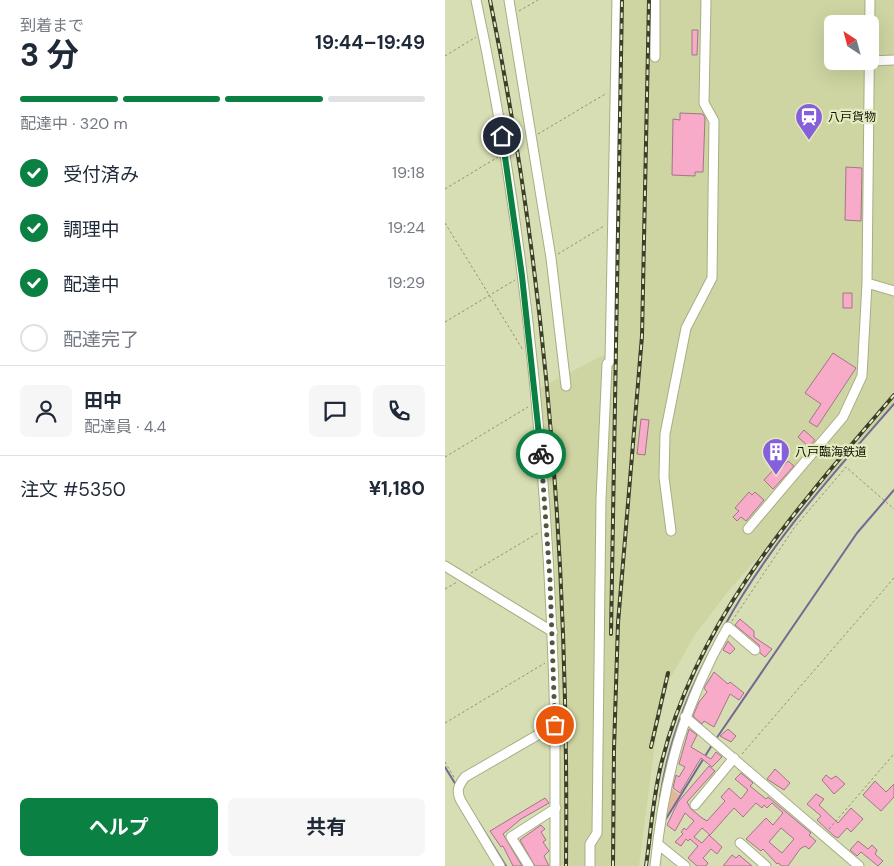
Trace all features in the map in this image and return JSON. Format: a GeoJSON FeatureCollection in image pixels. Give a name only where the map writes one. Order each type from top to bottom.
{"type":"FeatureCollection","features":[{"type":"Feature","properties":{"kind":"street"},"geometry":{"type":"LineString","coordinates":[[476,0],[505,153],[537,402],[553,632],[555,866]]}},
{"type":"Feature","properties":{"kind":"street"},"geometry":{"type":"LineString","coordinates":[[509,0],[533,137],[551,258],[566,386]]}},
{"type":"Feature","properties":{"kind":"street"},"geometry":{"type":"LineString","coordinates":[[590,866],[591,844],[597,833],[601,499],[607,364],[610,361],[617,0]]}},
{"type":"Feature","properties":{"kind":"street"},"geometry":{"type":"LineString","coordinates":[[655,0],[655,57]]}},
{"type":"Feature","properties":{"kind":"street"},"geometry":{"type":"LineString","coordinates":[[671,532],[664,477],[665,434],[686,328],[712,278],[714,121],[704,103],[705,0]]}},
{"type":"Feature","properties":{"kind":"street"},"geometry":{"type":"LineString","coordinates":[[870,0],[870,15]]}},
{"type":"Feature","properties":{"kind":"street"},"geometry":{"type":"LineString","coordinates":[[879,61],[894,60]]}},
{"type":"Feature","properties":{"kind":"street"},"geometry":{"type":"LineString","coordinates":[[748,528],[843,417],[859,384],[863,368],[867,283],[871,70]]}},
{"type":"Feature","properties":{"kind":"street"},"geometry":{"type":"LineString","coordinates":[[867,283],[894,291]]}},
{"type":"Feature","properties":{"kind":"street"},"geometry":{"type":"LineString","coordinates":[[445,566],[553,632]]}},
{"type":"Feature","properties":{"kind":"street"},"geometry":{"type":"LineString","coordinates":[[655,866],[667,780],[685,717],[700,680],[728,627],[755,650]]}},
{"type":"Feature","properties":{"kind":"street"},"geometry":{"type":"LineString","coordinates":[[685,717],[859,866]]}},
{"type":"Feature","properties":{"kind":"street"},"geometry":{"type":"LineString","coordinates":[[500,866],[461,801],[457,793],[459,785],[465,777],[555,725]]}},
{"type":"Feature","properties":{"kind":"street"},"geometry":{"type":"LineString","coordinates":[[695,805],[735,759]]}},
{"type":"Feature","properties":{"kind":"street"},"geometry":{"type":"LineString","coordinates":[[529,866],[511,837],[556,808]]}},
{"type":"Feature","properties":{"kind":"street"},"geometry":{"type":"LineString","coordinates":[[740,843],[766,866]]}},
{"type":"Feature","properties":{"kind":"street"},"geometry":{"type":"LineString","coordinates":[[659,845],[685,866]]}},
{"type":"Feature","properties":{"kind":"path"},"geometry":{"type":"LineString","coordinates":[[512,15],[538,0]]}},
{"type":"Feature","properties":{"kind":"path"},"geometry":{"type":"LineString","coordinates":[[445,56],[483,32]]}},
{"type":"Feature","properties":{"kind":"path"},"geometry":{"type":"LineString","coordinates":[[533,137],[615,88]]}},
{"type":"Feature","properties":{"kind":"path"},"geometry":{"type":"LineString","coordinates":[[445,189],[505,153]]}},
{"type":"Feature","properties":{"kind":"path"},"geometry":{"type":"LineString","coordinates":[[551,258],[613,221]]}},
{"type":"Feature","properties":{"kind":"path"},"geometry":{"type":"LineString","coordinates":[[445,223],[523,351]]}},
{"type":"Feature","properties":{"kind":"path"},"geometry":{"type":"LineString","coordinates":[[445,322],[522,276]]}},
{"type":"Feature","properties":{"kind":"path"},"geometry":{"type":"LineString","coordinates":[[445,457],[537,402]]}},
{"type":"Feature","properties":{"kind":"path"},"geometry":{"type":"LineString","coordinates":[[728,627],[795,528],[845,466],[894,509]]}},
{"type":"Feature","properties":{"kind":"path"},"geometry":{"type":"LineString","coordinates":[[445,589],[547,528]]}},
{"type":"Feature","properties":{"kind":"path"},"geometry":{"type":"LineString","coordinates":[[735,759],[894,578]]}},
{"type":"Feature","properties":{"kind":"path"},"geometry":{"type":"LineString","coordinates":[[445,723],[553,658]]}},
{"type":"Feature","properties":{"kind":"path"},"geometry":{"type":"LineString","coordinates":[[823,836],[894,754]]}},
{"type":"Feature","properties":{"kind":"path"},"geometry":{"type":"LineString","coordinates":[[445,762],[459,785]]}},
{"type":"Feature","properties":{"kind":"shaded area"},"geometry":{"type":"Polygon","coordinates":[[[621,0],[894,0],[894,404],[730,589],[694,636],[669,681],[657,728],[639,866],[560,866],[556,583],[548,470],[538,389],[615,349],[621,0]]]}},
{"type":"Feature","properties":{"kind":"shaded area"},"geometry":{"type":"Polygon","coordinates":[[[669,787],[680,795],[665,819],[669,787]]]}},
{"type":"Feature","properties":{"kind":"building"},"geometry":{"type":"Polygon","coordinates":[[[692,30],[698,30],[697,55],[692,55],[692,30]]]}},
{"type":"Feature","properties":{"kind":"building"},"geometry":{"type":"Polygon","coordinates":[[[680,113],[703,114],[705,118],[703,172],[695,172],[695,176],[672,175],[673,119],[680,120],[680,113]]]}},
{"type":"Feature","properties":{"kind":"building"},"geometry":{"type":"Polygon","coordinates":[[[846,167],[862,168],[861,221],[845,220],[846,167]]]}},
{"type":"Feature","properties":{"kind":"building"},"geometry":{"type":"Polygon","coordinates":[[[843,293],[852,293],[852,308],[843,308],[843,293]]]}},
{"type":"Feature","properties":{"kind":"building"},"geometry":{"type":"Polygon","coordinates":[[[833,353],[856,368],[817,427],[809,422],[821,404],[805,393],[833,353]]]}},
{"type":"Feature","properties":{"kind":"building"},"geometry":{"type":"Polygon","coordinates":[[[641,419],[649,420],[645,455],[637,454],[641,419]]]}},
{"type":"Feature","properties":{"kind":"building"},"geometry":{"type":"Polygon","coordinates":[[[804,430],[815,440],[809,447],[798,437],[804,430]]]}},
{"type":"Feature","properties":{"kind":"building","name":"八戸臨海鉄道"},"geometry":{"type":"Polygon","coordinates":[[[788,461],[794,466],[773,489],[764,480],[774,469],[778,472],[788,461]]]}},
{"type":"Feature","properties":{"kind":"building"},"geometry":{"type":"Polygon","coordinates":[[[749,492],[752,495],[755,492],[764,500],[746,521],[741,517],[737,521],[733,517],[739,511],[735,508],[749,492]]]}},
{"type":"Feature","properties":{"kind":"building"},"geometry":{"type":"Polygon","coordinates":[[[740,619],[754,631],[754,637],[772,649],[765,657],[760,653],[759,645],[735,625],[740,619]]]}},
{"type":"Feature","properties":{"kind":"building"},"geometry":{"type":"Polygon","coordinates":[[[728,641],[735,649],[730,654],[723,650],[728,641]]]}},
{"type":"Feature","properties":{"kind":"building"},"geometry":{"type":"Polygon","coordinates":[[[714,672],[728,684],[730,682],[744,693],[739,700],[730,694],[714,727],[704,721],[702,724],[693,716],[699,702],[707,692],[704,688],[714,672]]]}},
{"type":"Feature","properties":{"kind":"building"},"geometry":{"type":"Polygon","coordinates":[[[689,729],[697,735],[691,747],[711,759],[716,752],[722,757],[712,767],[701,758],[680,793],[673,788],[676,775],[679,777],[685,767],[679,764],[689,729]]]}},
{"type":"Feature","properties":{"kind":"building"},"geometry":{"type":"Polygon","coordinates":[[[728,729],[736,736],[731,742],[720,736],[728,729]]]}},
{"type":"Feature","properties":{"kind":"building"},"geometry":{"type":"Polygon","coordinates":[[[709,766],[715,771],[687,802],[691,809],[707,821],[725,801],[721,797],[729,788],[741,799],[748,790],[735,779],[741,773],[753,783],[750,786],[766,799],[768,797],[811,833],[809,835],[816,841],[809,849],[805,846],[800,849],[788,866],[777,864],[763,849],[761,851],[746,839],[766,818],[773,825],[783,813],[772,803],[767,808],[764,805],[762,808],[756,803],[743,817],[734,808],[710,835],[702,828],[694,837],[702,843],[709,835],[722,847],[717,854],[711,849],[703,858],[708,863],[706,866],[697,866],[688,858],[698,846],[690,839],[688,841],[686,839],[681,846],[675,842],[683,834],[681,832],[684,828],[686,830],[694,821],[685,813],[675,831],[667,825],[678,802],[709,766]],[[781,828],[769,842],[782,853],[794,839],[781,828]]]}},
{"type":"Feature","properties":{"kind":"building"},"geometry":{"type":"Polygon","coordinates":[[[775,769],[790,783],[784,790],[767,779],[775,769]]]}},
{"type":"Feature","properties":{"kind":"building"},"geometry":{"type":"Polygon","coordinates":[[[826,775],[831,779],[836,776],[845,784],[834,794],[822,780],[826,775]]]}},
{"type":"Feature","properties":{"kind":"building"},"geometry":{"type":"Polygon","coordinates":[[[875,781],[886,792],[894,784],[894,797],[881,811],[863,795],[875,781]]]}},
{"type":"Feature","properties":{"kind":"building"},"geometry":{"type":"Polygon","coordinates":[[[816,794],[824,799],[819,805],[838,823],[851,808],[863,819],[851,832],[847,828],[838,838],[834,836],[817,820],[821,816],[807,804],[816,794]]]}},
{"type":"Feature","properties":{"kind":"building"},"geometry":{"type":"Polygon","coordinates":[[[545,798],[549,803],[521,819],[503,834],[522,866],[513,866],[503,846],[501,847],[490,831],[545,798]]]}},
{"type":"Feature","properties":{"kind":"building"},"geometry":{"type":"Polygon","coordinates":[[[541,825],[545,829],[541,832],[546,840],[543,842],[549,851],[544,856],[549,866],[535,866],[520,840],[541,825]]]}},
{"type":"Feature","properties":{"kind":"building"},"geometry":{"type":"Polygon","coordinates":[[[858,841],[868,849],[872,845],[877,850],[875,854],[883,861],[878,866],[861,852],[857,856],[850,850],[858,841]]]}},
{"type":"Feature","properties":{"kind":"building"},"geometry":{"type":"Polygon","coordinates":[[[732,855],[736,858],[739,855],[752,866],[723,866],[732,855]]]}},
{"type":"Feature","properties":{"kind":"waterway"},"geometry":{"type":"LineString","coordinates":[[725,625],[782,537],[894,404]]}},
{"type":"Feature","properties":{"kind":"waterway"},"geometry":{"type":"LineString","coordinates":[[716,739],[857,533],[894,490]]}},
{"type":"Feature","properties":{"kind":"waterway"},"geometry":{"type":"LineString","coordinates":[[660,797],[668,757],[680,718],[714,644]]}},
{"type":"Feature","properties":{"kind":"waterway"},"geometry":{"type":"LineString","coordinates":[[664,822],[712,745]]}},
{"type":"Feature","properties":{"kind":"waterway"},"geometry":{"type":"LineString","coordinates":[[445,767],[456,785]]}},
{"type":"Feature","properties":{"kind":"waterway"},"geometry":{"type":"LineString","coordinates":[[478,821],[506,866]]}},
{"type":"Feature","properties":{"kind":"railway"},"geometry":{"type":"LineString","coordinates":[[490,0],[527,214],[551,431],[559,539],[564,648],[566,866]]}},
{"type":"Feature","properties":{"kind":"railway"},"geometry":{"type":"LineString","coordinates":[[611,634],[622,0]]}},
{"type":"Feature","properties":{"kind":"railway"},"geometry":{"type":"LineString","coordinates":[[613,866],[618,623],[642,336],[649,0]]}},
{"type":"Feature","properties":{"kind":"railway"},"geometry":{"type":"LineString","coordinates":[[646,866],[654,800],[662,761],[678,708],[700,659],[726,611],[756,565],[823,478],[894,395]]}},
{"type":"Feature","properties":{"kind":"railway"},"geometry":{"type":"LineString","coordinates":[[651,747],[668,673]]}},
{"type":"Feature","properties":{"kind":"way so far"},"geometry":{"type":"LineString","coordinates":[[541,454],[553,632],[555,725]]}},
{"type":"Feature","properties":{"kind":"place","name":"八戸貨物"},"geometry":{"type":"Point","coordinates":[809,141]}},
{"type":"Feature","properties":{"kind":"place","name":"八戸臨海鉄道"},"geometry":{"type":"Point","coordinates":[776,476]}},
{"type":"Feature","properties":{"kind":"route"},"geometry":{"type":"LineString","coordinates":[[502,136],[522,276],[537,402],[541,454]]}}]}
